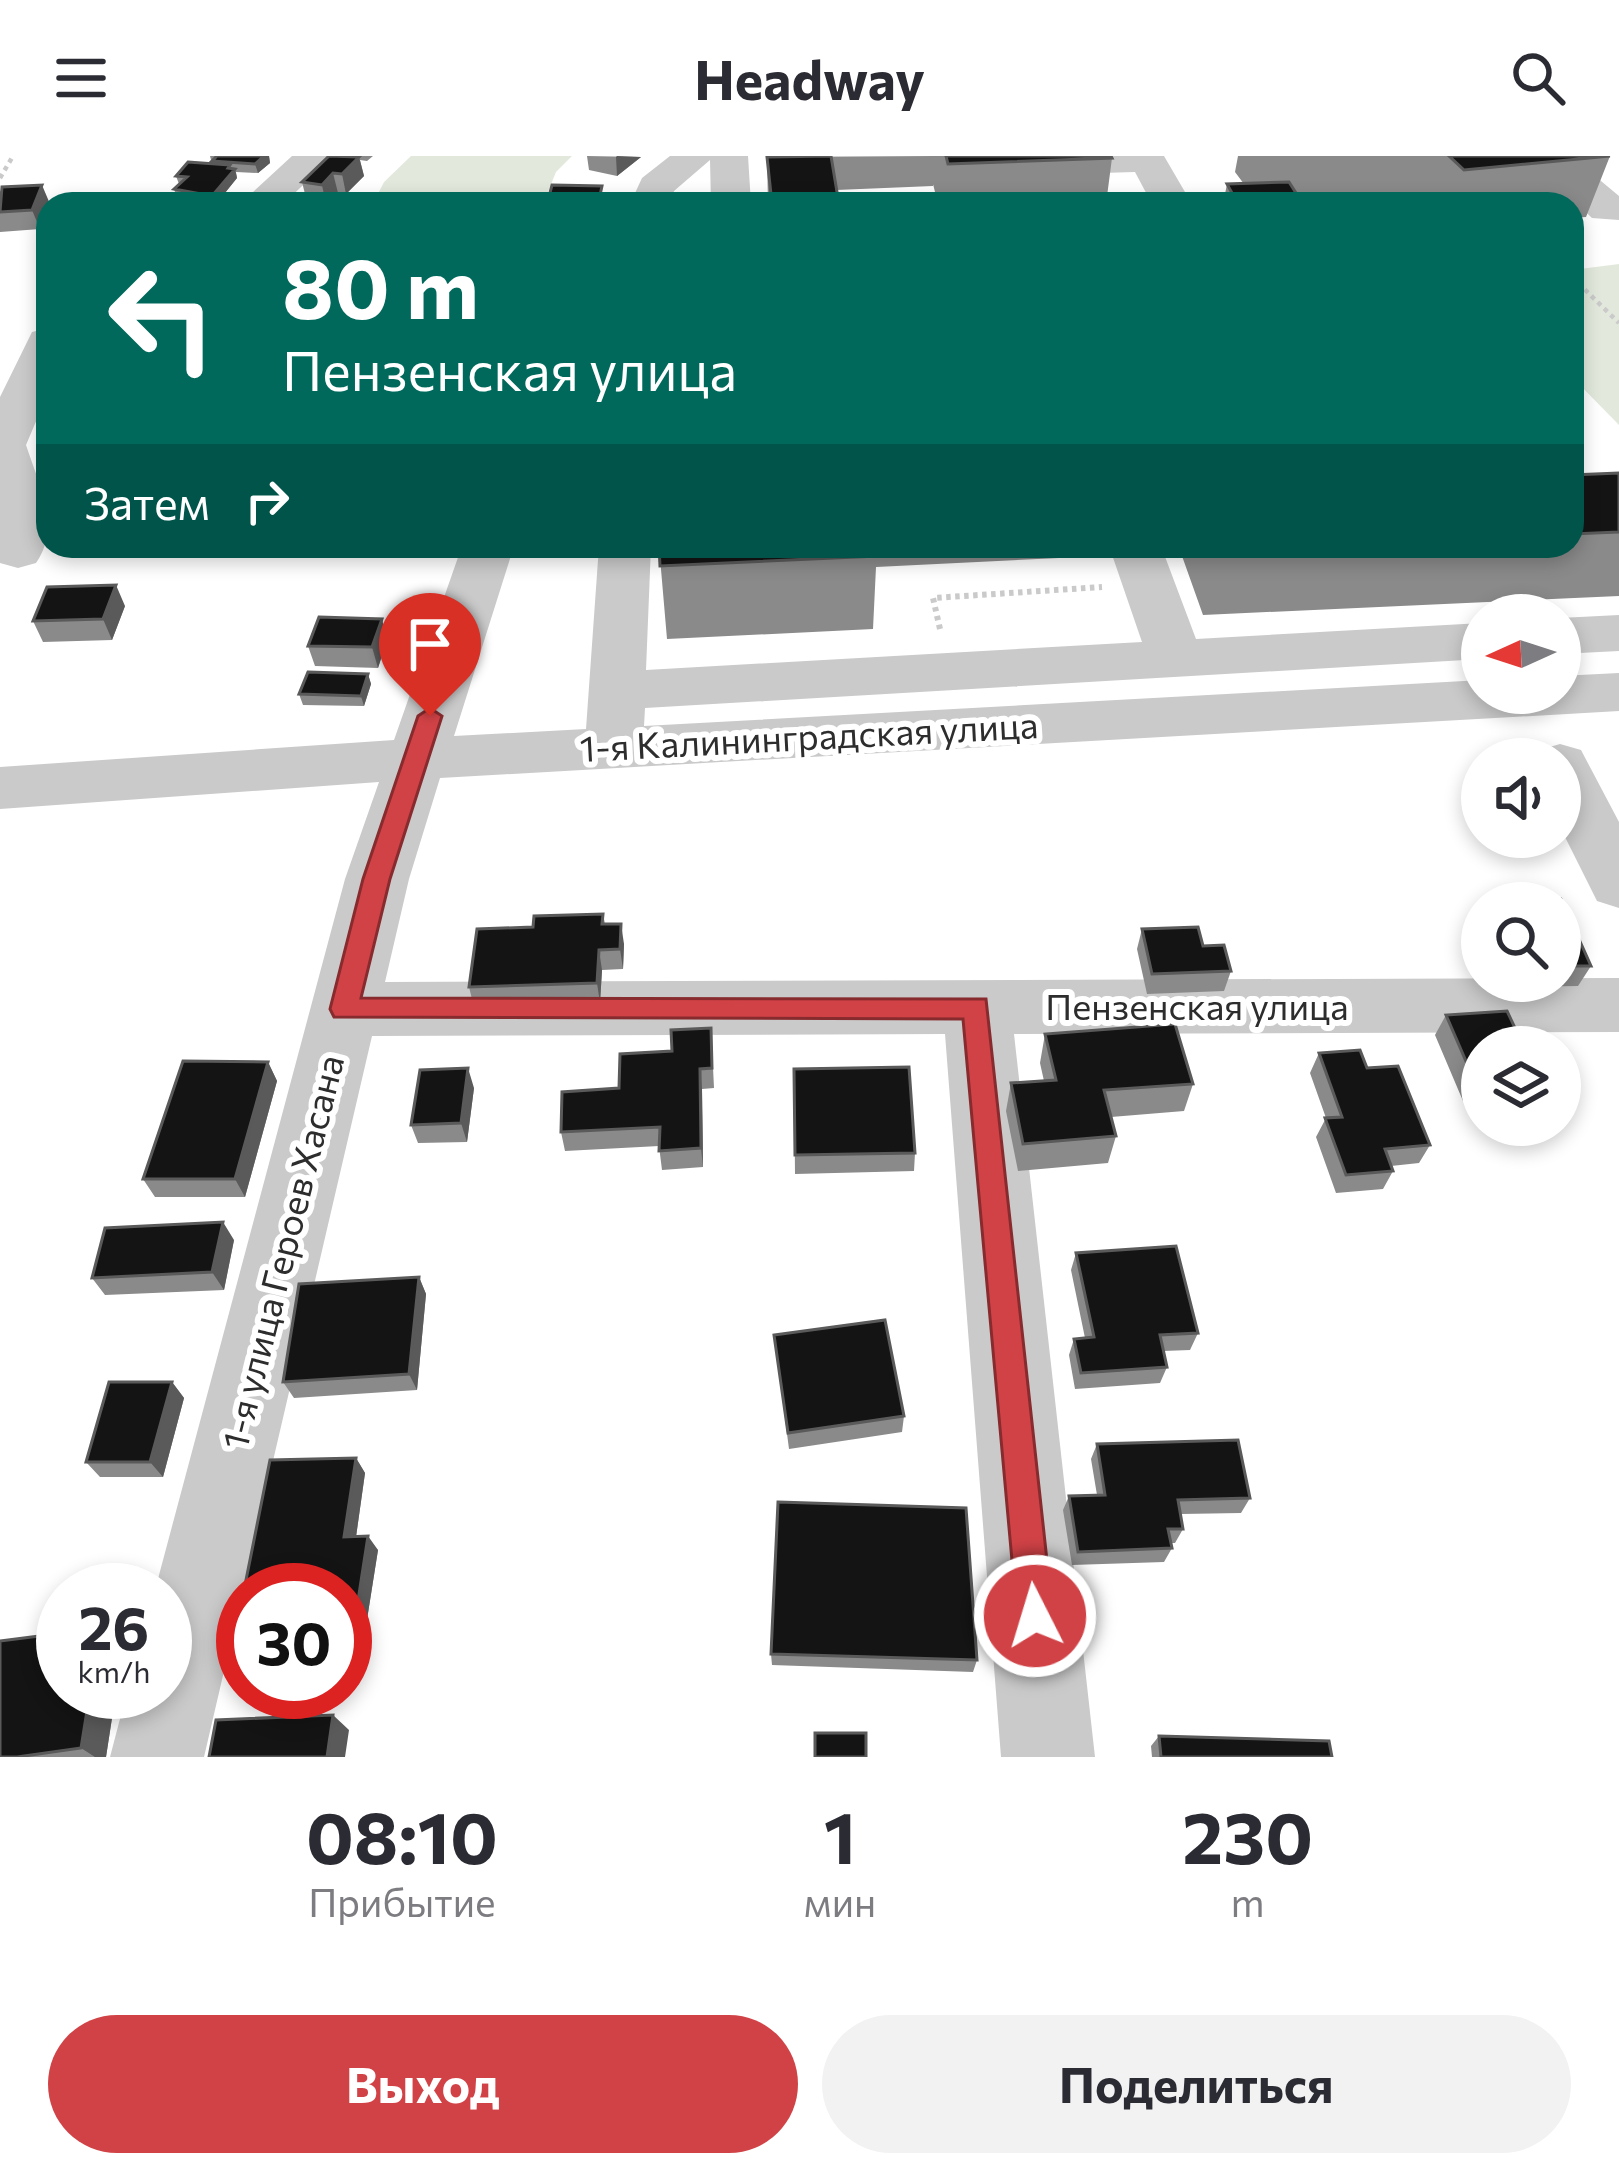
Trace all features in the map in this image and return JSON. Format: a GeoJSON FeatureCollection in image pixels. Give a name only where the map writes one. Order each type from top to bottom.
{"type":"FeatureCollection","features":[{"type":"Feature","properties":{"kind":"street"},"geometry":{"type":"LineString","coordinates":[[274,192],[315,156]]}},
{"type":"Feature","properties":{"kind":"street"},"geometry":{"type":"LineString","coordinates":[[654,192],[694,156]]}},
{"type":"Feature","properties":{"kind":"street"},"geometry":{"type":"LineString","coordinates":[[729,156],[730,192]]}},
{"type":"Feature","properties":{"kind":"street"},"geometry":{"type":"LineString","coordinates":[[993,156],[999,166],[1160,158],[1169,192]]}},
{"type":"Feature","properties":{"kind":"street"},"geometry":{"type":"LineString","coordinates":[[1396,156],[1414,174],[1554,161],[1615,198]]}},
{"type":"Feature","properties":{"kind":"street"},"geometry":{"type":"LineString","coordinates":[[1584,234],[1599,230],[1615,198],[1598,156]]}},
{"type":"Feature","properties":{"kind":"street"},"geometry":{"type":"LineString","coordinates":[[17,552],[26,523],[2,445],[36,368]]}},
{"type":"Feature","properties":{"kind":"street","name":"1-я улица Героев Хасана"},"geometry":{"type":"LineString","coordinates":[[157,1757],[376,879],[484,558]]}},
{"type":"Feature","properties":{"kind":"street"},"geometry":{"type":"LineString","coordinates":[[638,558],[616,720],[949,672],[1461,642]]}},
{"type":"Feature","properties":{"kind":"street"},"geometry":{"type":"LineString","coordinates":[[1142,565],[1175,659]]}},
{"type":"Feature","properties":{"kind":"street"},"geometry":{"type":"LineString","coordinates":[[1581,635],[1619,633]]}},
{"type":"Feature","properties":{"kind":"street","name":"1-я Калининградская улица"},"geometry":{"type":"LineString","coordinates":[[1581,693],[1619,692]]}},
{"type":"Feature","properties":{"kind":"street","name":"1-я Калининградская улица"},"geometry":{"type":"LineString","coordinates":[[0,788],[416,759],[616,720],[1461,697]]}},
{"type":"Feature","properties":{"kind":"street"},"geometry":{"type":"LineString","coordinates":[[1581,808],[1619,884]]}},
{"type":"Feature","properties":{"kind":"street","name":"Пензенская улица"},"geometry":{"type":"LineString","coordinates":[[344,1009],[1619,1005]]}},
{"type":"Feature","properties":{"kind":"street"},"geometry":{"type":"LineString","coordinates":[[976,1007],[1048,1757]]}},
{"type":"Feature","properties":{"kind":"path"},"geometry":{"type":"LineString","coordinates":[[0,178],[13,156]]}},
{"type":"Feature","properties":{"kind":"path"},"geometry":{"type":"LineString","coordinates":[[1584,289],[1619,323]]}},
{"type":"Feature","properties":{"kind":"path"},"geometry":{"type":"LineString","coordinates":[[949,672],[933,598],[1142,565]]}},
{"type":"Feature","properties":{"kind":"shaded area"},"geometry":{"type":"Polygon","coordinates":[[[411,156],[572,156],[556,172],[548,192],[379,192],[411,156]]]}},
{"type":"Feature","properties":{"kind":"shaded area"},"geometry":{"type":"Polygon","coordinates":[[[1619,264],[1619,425],[1584,389],[1584,268],[1619,264]]]}},
{"type":"Feature","properties":{"kind":"building"},"geometry":{"type":"Polygon","coordinates":[[[217,156],[264,156],[255,164],[212,161],[217,156]]]}},
{"type":"Feature","properties":{"kind":"building"},"geometry":{"type":"Polygon","coordinates":[[[329,156],[359,157],[322,185],[302,182],[329,156]]]}},
{"type":"Feature","properties":{"kind":"building"},"geometry":{"type":"Polygon","coordinates":[[[831,156],[837,192],[771,192],[767,157],[831,156]]]}},
{"type":"Feature","properties":{"kind":"building"},"geometry":{"type":"Polygon","coordinates":[[[946,156],[1111,156],[1112,158],[948,164],[946,156]]]}},
{"type":"Feature","properties":{"kind":"building"},"geometry":{"type":"Polygon","coordinates":[[[1449,156],[1610,156],[1464,170],[1449,156]]]}},
{"type":"Feature","properties":{"kind":"building"},"geometry":{"type":"Polygon","coordinates":[[[188,162],[235,169],[215,192],[174,189],[187,177],[176,176],[188,162]]]}},
{"type":"Feature","properties":{"kind":"building"},"geometry":{"type":"Polygon","coordinates":[[[1289,182],[1295,192],[1231,192],[1227,184],[1289,182]]]}},
{"type":"Feature","properties":{"kind":"building"},"geometry":{"type":"Polygon","coordinates":[[[42,185],[32,210],[0,212],[2,187],[42,185]]]}},
{"type":"Feature","properties":{"kind":"building"},"geometry":{"type":"Polygon","coordinates":[[[552,185],[602,186],[601,192],[550,192],[552,185]]]}},
{"type":"Feature","properties":{"kind":"building"},"geometry":{"type":"Polygon","coordinates":[[[1619,473],[1619,532],[1584,533],[1584,474],[1619,473]]]}},
{"type":"Feature","properties":{"kind":"building"},"geometry":{"type":"Polygon","coordinates":[[[660,558],[833,558],[660,566],[660,558]]]}},
{"type":"Feature","properties":{"kind":"building"},"geometry":{"type":"Polygon","coordinates":[[[116,585],[103,619],[33,621],[47,587],[116,585]]]}},
{"type":"Feature","properties":{"kind":"building"},"geometry":{"type":"Polygon","coordinates":[[[319,617],[382,619],[372,647],[308,646],[319,617]]]}},
{"type":"Feature","properties":{"kind":"building"},"geometry":{"type":"Polygon","coordinates":[[[308,672],[368,674],[361,696],[299,694],[308,672]]]}},
{"type":"Feature","properties":{"kind":"building"},"geometry":{"type":"Polygon","coordinates":[[[603,914],[602,924],[621,924],[620,949],[599,950],[597,983],[469,987],[477,929],[533,927],[534,916],[603,914]]]}},
{"type":"Feature","properties":{"kind":"building"},"geometry":{"type":"Polygon","coordinates":[[[1198,927],[1203,946],[1224,945],[1231,971],[1152,974],[1142,929],[1198,927]]]}},
{"type":"Feature","properties":{"kind":"building"},"geometry":{"type":"Polygon","coordinates":[[[1581,944],[1591,966],[1581,966],[1581,944]]]}},
{"type":"Feature","properties":{"kind":"building"},"geometry":{"type":"Polygon","coordinates":[[[1507,1011],[1514,1026],[1461,1026],[1461,1050],[1446,1015],[1507,1011]]]}},
{"type":"Feature","properties":{"kind":"building"},"geometry":{"type":"Polygon","coordinates":[[[1175,1024],[1193,1084],[1104,1090],[1116,1136],[1023,1144],[1011,1083],[1056,1080],[1045,1034],[1175,1024]]]}},
{"type":"Feature","properties":{"kind":"building"},"geometry":{"type":"Polygon","coordinates":[[[711,1028],[712,1068],[700,1069],[701,1148],[659,1151],[660,1127],[561,1132],[562,1092],[619,1088],[620,1054],[672,1051],[671,1030],[711,1028]]]}},
{"type":"Feature","properties":{"kind":"building"},"geometry":{"type":"Polygon","coordinates":[[[1360,1050],[1367,1068],[1398,1066],[1430,1145],[1385,1149],[1393,1171],[1346,1175],[1325,1118],[1342,1117],[1319,1053],[1360,1050]]]}},
{"type":"Feature","properties":{"kind":"building"},"geometry":{"type":"Polygon","coordinates":[[[183,1061],[268,1062],[235,1179],[143,1179],[183,1061]]]}},
{"type":"Feature","properties":{"kind":"building"},"geometry":{"type":"Polygon","coordinates":[[[909,1067],[915,1153],[795,1155],[794,1069],[909,1067]]]}},
{"type":"Feature","properties":{"kind":"building"},"geometry":{"type":"Polygon","coordinates":[[[468,1068],[461,1123],[411,1125],[420,1070],[468,1068]]]}},
{"type":"Feature","properties":{"kind":"building"},"geometry":{"type":"Polygon","coordinates":[[[223,1222],[212,1272],[92,1278],[105,1228],[223,1222]]]}},
{"type":"Feature","properties":{"kind":"building"},"geometry":{"type":"Polygon","coordinates":[[[1176,1246],[1198,1333],[1160,1335],[1167,1367],[1081,1373],[1074,1339],[1094,1337],[1076,1253],[1176,1246]]]}},
{"type":"Feature","properties":{"kind":"building"},"geometry":{"type":"Polygon","coordinates":[[[419,1277],[409,1374],[283,1382],[299,1284],[419,1277]]]}},
{"type":"Feature","properties":{"kind":"building"},"geometry":{"type":"Polygon","coordinates":[[[885,1320],[904,1416],[788,1433],[774,1335],[885,1320]]]}},
{"type":"Feature","properties":{"kind":"building"},"geometry":{"type":"Polygon","coordinates":[[[109,1382],[172,1382],[150,1462],[86,1462],[109,1382]]]}},
{"type":"Feature","properties":{"kind":"building"},"geometry":{"type":"Polygon","coordinates":[[[1238,1440],[1250,1498],[1178,1500],[1183,1529],[1168,1529],[1172,1548],[1078,1552],[1069,1496],[1105,1495],[1097,1444],[1238,1440]]]}},
{"type":"Feature","properties":{"kind":"building"},"geometry":{"type":"Polygon","coordinates":[[[356,1458],[344,1537],[368,1536],[364,1563],[249,1563],[270,1460],[356,1458]]]}},
{"type":"Feature","properties":{"kind":"building"},"geometry":{"type":"Polygon","coordinates":[[[778,1502],[966,1508],[977,1660],[771,1654],[778,1502]]]}},
{"type":"Feature","properties":{"kind":"building"},"geometry":{"type":"Polygon","coordinates":[[[36,1636],[36,1719],[86,1719],[81,1748],[0,1757],[0,1641],[36,1636]]]}},
{"type":"Feature","properties":{"kind":"building"},"geometry":{"type":"Polygon","coordinates":[[[332,1719],[327,1757],[209,1757],[216,1720],[332,1719]]]}},
{"type":"Feature","properties":{"kind":"building"},"geometry":{"type":"Polygon","coordinates":[[[815,1733],[866,1733],[866,1757],[815,1757],[815,1733]]]}},
{"type":"Feature","properties":{"kind":"building"},"geometry":{"type":"Polygon","coordinates":[[[1159,1736],[1329,1741],[1332,1757],[1161,1757],[1159,1736]]]}},
{"type":"Feature","properties":{"kind":"route"},"geometry":{"type":"LineString","coordinates":[[430,716],[376,879],[344,1009],[976,1007],[1035,1616]]}}]}
